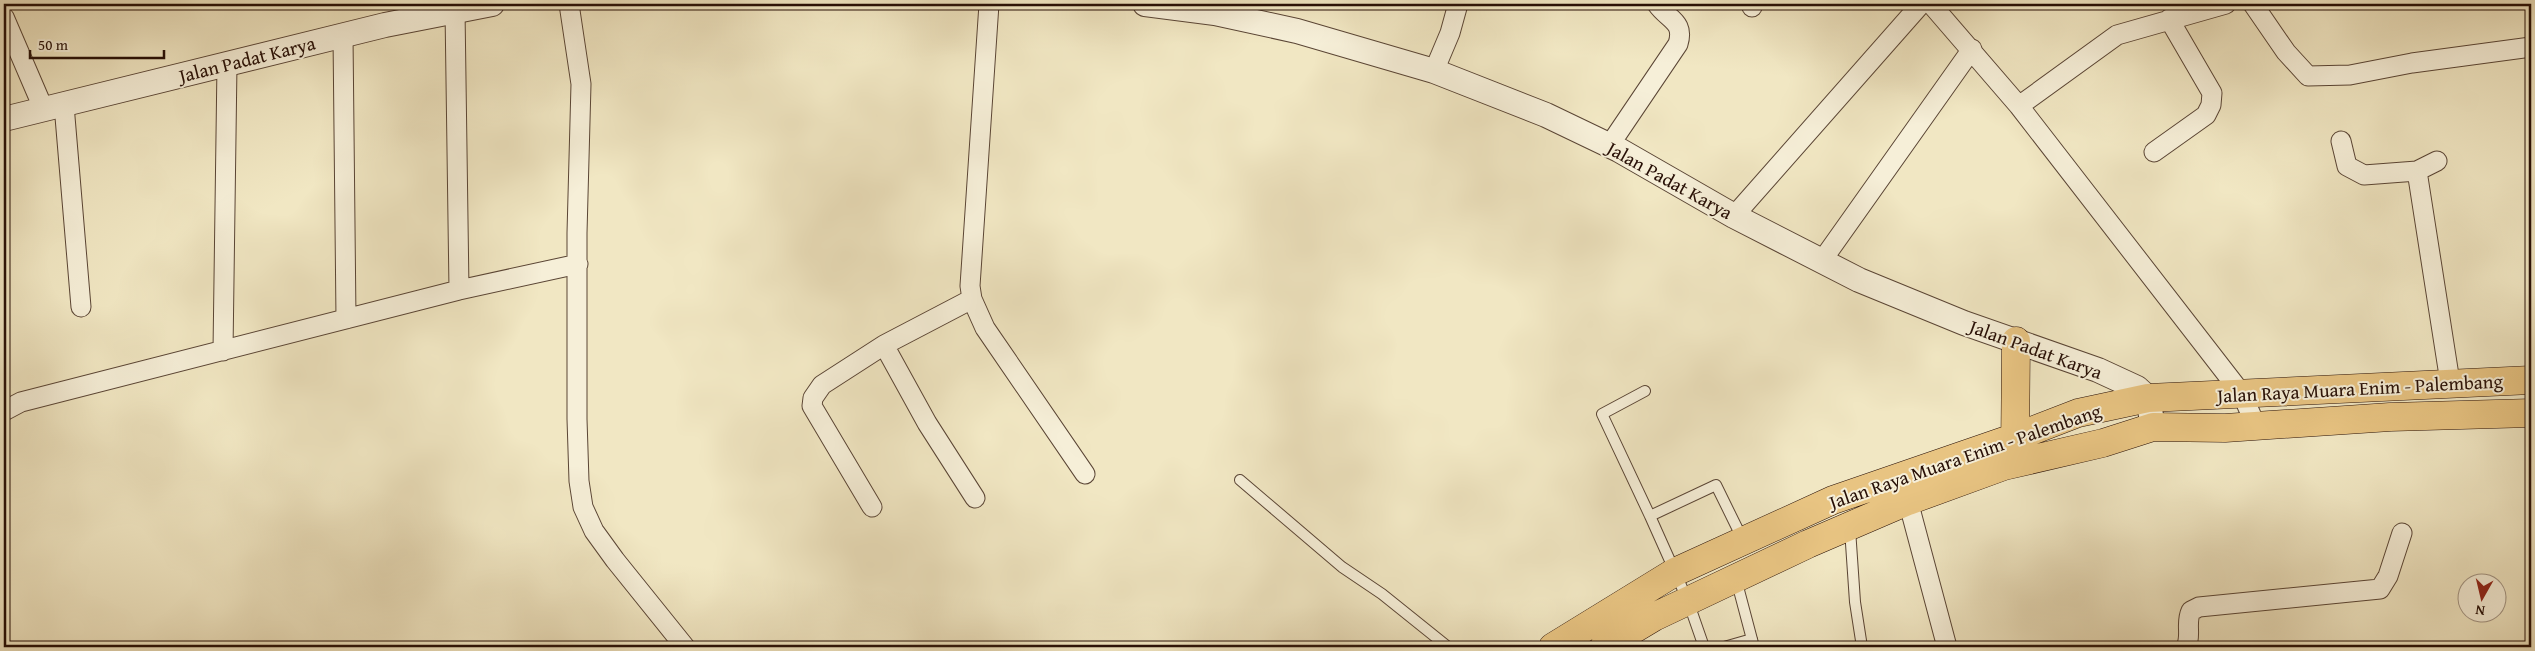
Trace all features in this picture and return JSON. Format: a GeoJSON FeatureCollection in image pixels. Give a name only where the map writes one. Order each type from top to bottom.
{"type":"FeatureCollection","features":[{"type":"Feature","properties":{"kind":"main road"},"geometry":{"type":"LineString","coordinates":[[2015,450],[2016,341]]}},
{"type":"Feature","properties":{"kind":"main road","name":"Jalan Raya Muara Enim - Palembang"},"geometry":{"type":"LineString","coordinates":[[1604,647],[1654,617],[2015,450],[2078,413],[2148,398],[2531,380]]}},
{"type":"Feature","properties":{"kind":"main road"},"geometry":{"type":"LineString","coordinates":[[2428,416],[2438,383]]}},
{"type":"Feature","properties":{"kind":"main road","name":"Jalan Raya Muara Enim - Palembang"},"geometry":{"type":"LineString","coordinates":[[1553,647],[1675,572],[1833,500],[2015,450],[2103,443],[2153,427],[2256,426],[2428,416],[2531,413]]}},
{"type":"Feature","properties":{"kind":"street","name":"Jalan Padat Karya"},"geometry":{"type":"LineString","coordinates":[[4,119],[343,36],[455,10],[492,4]]}},
{"type":"Feature","properties":{"kind":"street"},"geometry":{"type":"LineString","coordinates":[[569,4],[581,84],[577,419],[579,481],[583,507],[594,531],[614,560],[685,647]]}},
{"type":"Feature","properties":{"kind":"street"},"geometry":{"type":"LineString","coordinates":[[989,4],[970,286],[972,299],[985,328],[1085,474]]}},
{"type":"Feature","properties":{"kind":"street","name":"Jalan Padat Karya"},"geometry":{"type":"LineString","coordinates":[[1145,4],[1254,20],[1434,71],[1546,115],[1609,146],[1821,262],[1919,306],[2098,370],[2137,388],[2148,398]]}},
{"type":"Feature","properties":{"kind":"street"},"geometry":{"type":"LineString","coordinates":[[1434,71],[1450,33],[1458,4]]}},
{"type":"Feature","properties":{"kind":"street"},"geometry":{"type":"LineString","coordinates":[[1609,146],[1678,44],[1681,34],[1678,24],[1657,4]]}},
{"type":"Feature","properties":{"kind":"street"},"geometry":{"type":"LineString","coordinates":[[1734,216],[1920,4]]}},
{"type":"Feature","properties":{"kind":"street"},"geometry":{"type":"LineString","coordinates":[[1932,4],[2019,106],[2242,394],[2256,426]]}},
{"type":"Feature","properties":{"kind":"street"},"geometry":{"type":"LineString","coordinates":[[2019,106],[2107,40],[2126,31],[2226,4]]}},
{"type":"Feature","properties":{"kind":"street"},"geometry":{"type":"LineString","coordinates":[[2254,4],[2286,52],[2308,76],[2350,75],[2531,47]]}},
{"type":"Feature","properties":{"kind":"street"},"geometry":{"type":"LineString","coordinates":[[455,10],[459,290]]}},
{"type":"Feature","properties":{"kind":"street"},"geometry":{"type":"LineString","coordinates":[[4,17],[54,107],[81,307]]}},
{"type":"Feature","properties":{"kind":"street"},"geometry":{"type":"LineString","coordinates":[[2154,152],[2206,115],[2211,105],[2212,93],[2169,19]]}},
{"type":"Feature","properties":{"kind":"street"},"geometry":{"type":"LineString","coordinates":[[343,36],[346,319]]}},
{"type":"Feature","properties":{"kind":"street"},"geometry":{"type":"LineString","coordinates":[[1821,262],[1972,49]]}},
{"type":"Feature","properties":{"kind":"street"},"geometry":{"type":"LineString","coordinates":[[223,350],[227,64]]}},
{"type":"Feature","properties":{"kind":"street"},"geometry":{"type":"LineString","coordinates":[[2341,141],[2347,166],[2364,175],[2417,172],[2437,161]]}},
{"type":"Feature","properties":{"kind":"street"},"geometry":{"type":"LineString","coordinates":[[2417,172],[2438,383]]}},
{"type":"Feature","properties":{"kind":"street"},"geometry":{"type":"LineString","coordinates":[[4,411],[21,402],[223,350],[459,290],[578,264]]}},
{"type":"Feature","properties":{"kind":"street"},"geometry":{"type":"LineString","coordinates":[[872,507],[812,406],[813,398],[822,384],[884,345],[972,299]]}},
{"type":"Feature","properties":{"kind":"street"},"geometry":{"type":"LineString","coordinates":[[884,345],[927,423],[975,498]]}},
{"type":"Feature","properties":{"kind":"street"},"geometry":{"type":"LineString","coordinates":[[2148,398],[2153,427]]}},
{"type":"Feature","properties":{"kind":"street"},"geometry":{"type":"LineString","coordinates":[[1908,501],[1947,647]]}},
{"type":"Feature","properties":{"kind":"street"},"geometry":{"type":"LineString","coordinates":[[2186,647],[2189,643],[2187,619],[2191,611],[2199,607],[2380,589],[2388,576],[2402,533]]}},
{"type":"Feature","properties":{"kind":"lane"},"geometry":{"type":"LineString","coordinates":[[1645,391],[1602,414],[1688,601],[1704,647]]}},
{"type":"Feature","properties":{"kind":"lane"},"geometry":{"type":"LineString","coordinates":[[1240,480],[1342,567],[1382,594],[1448,647]]}},
{"type":"Feature","properties":{"kind":"lane"},"geometry":{"type":"LineString","coordinates":[[1650,516],[1716,485],[1744,541]]}},
{"type":"Feature","properties":{"kind":"lane"},"geometry":{"type":"LineString","coordinates":[[1850,526],[1854,602],[1862,647]]}},
{"type":"Feature","properties":{"kind":"lane"},"geometry":{"type":"LineString","coordinates":[[1724,647],[1753,643],[1736,578]]}}]}
